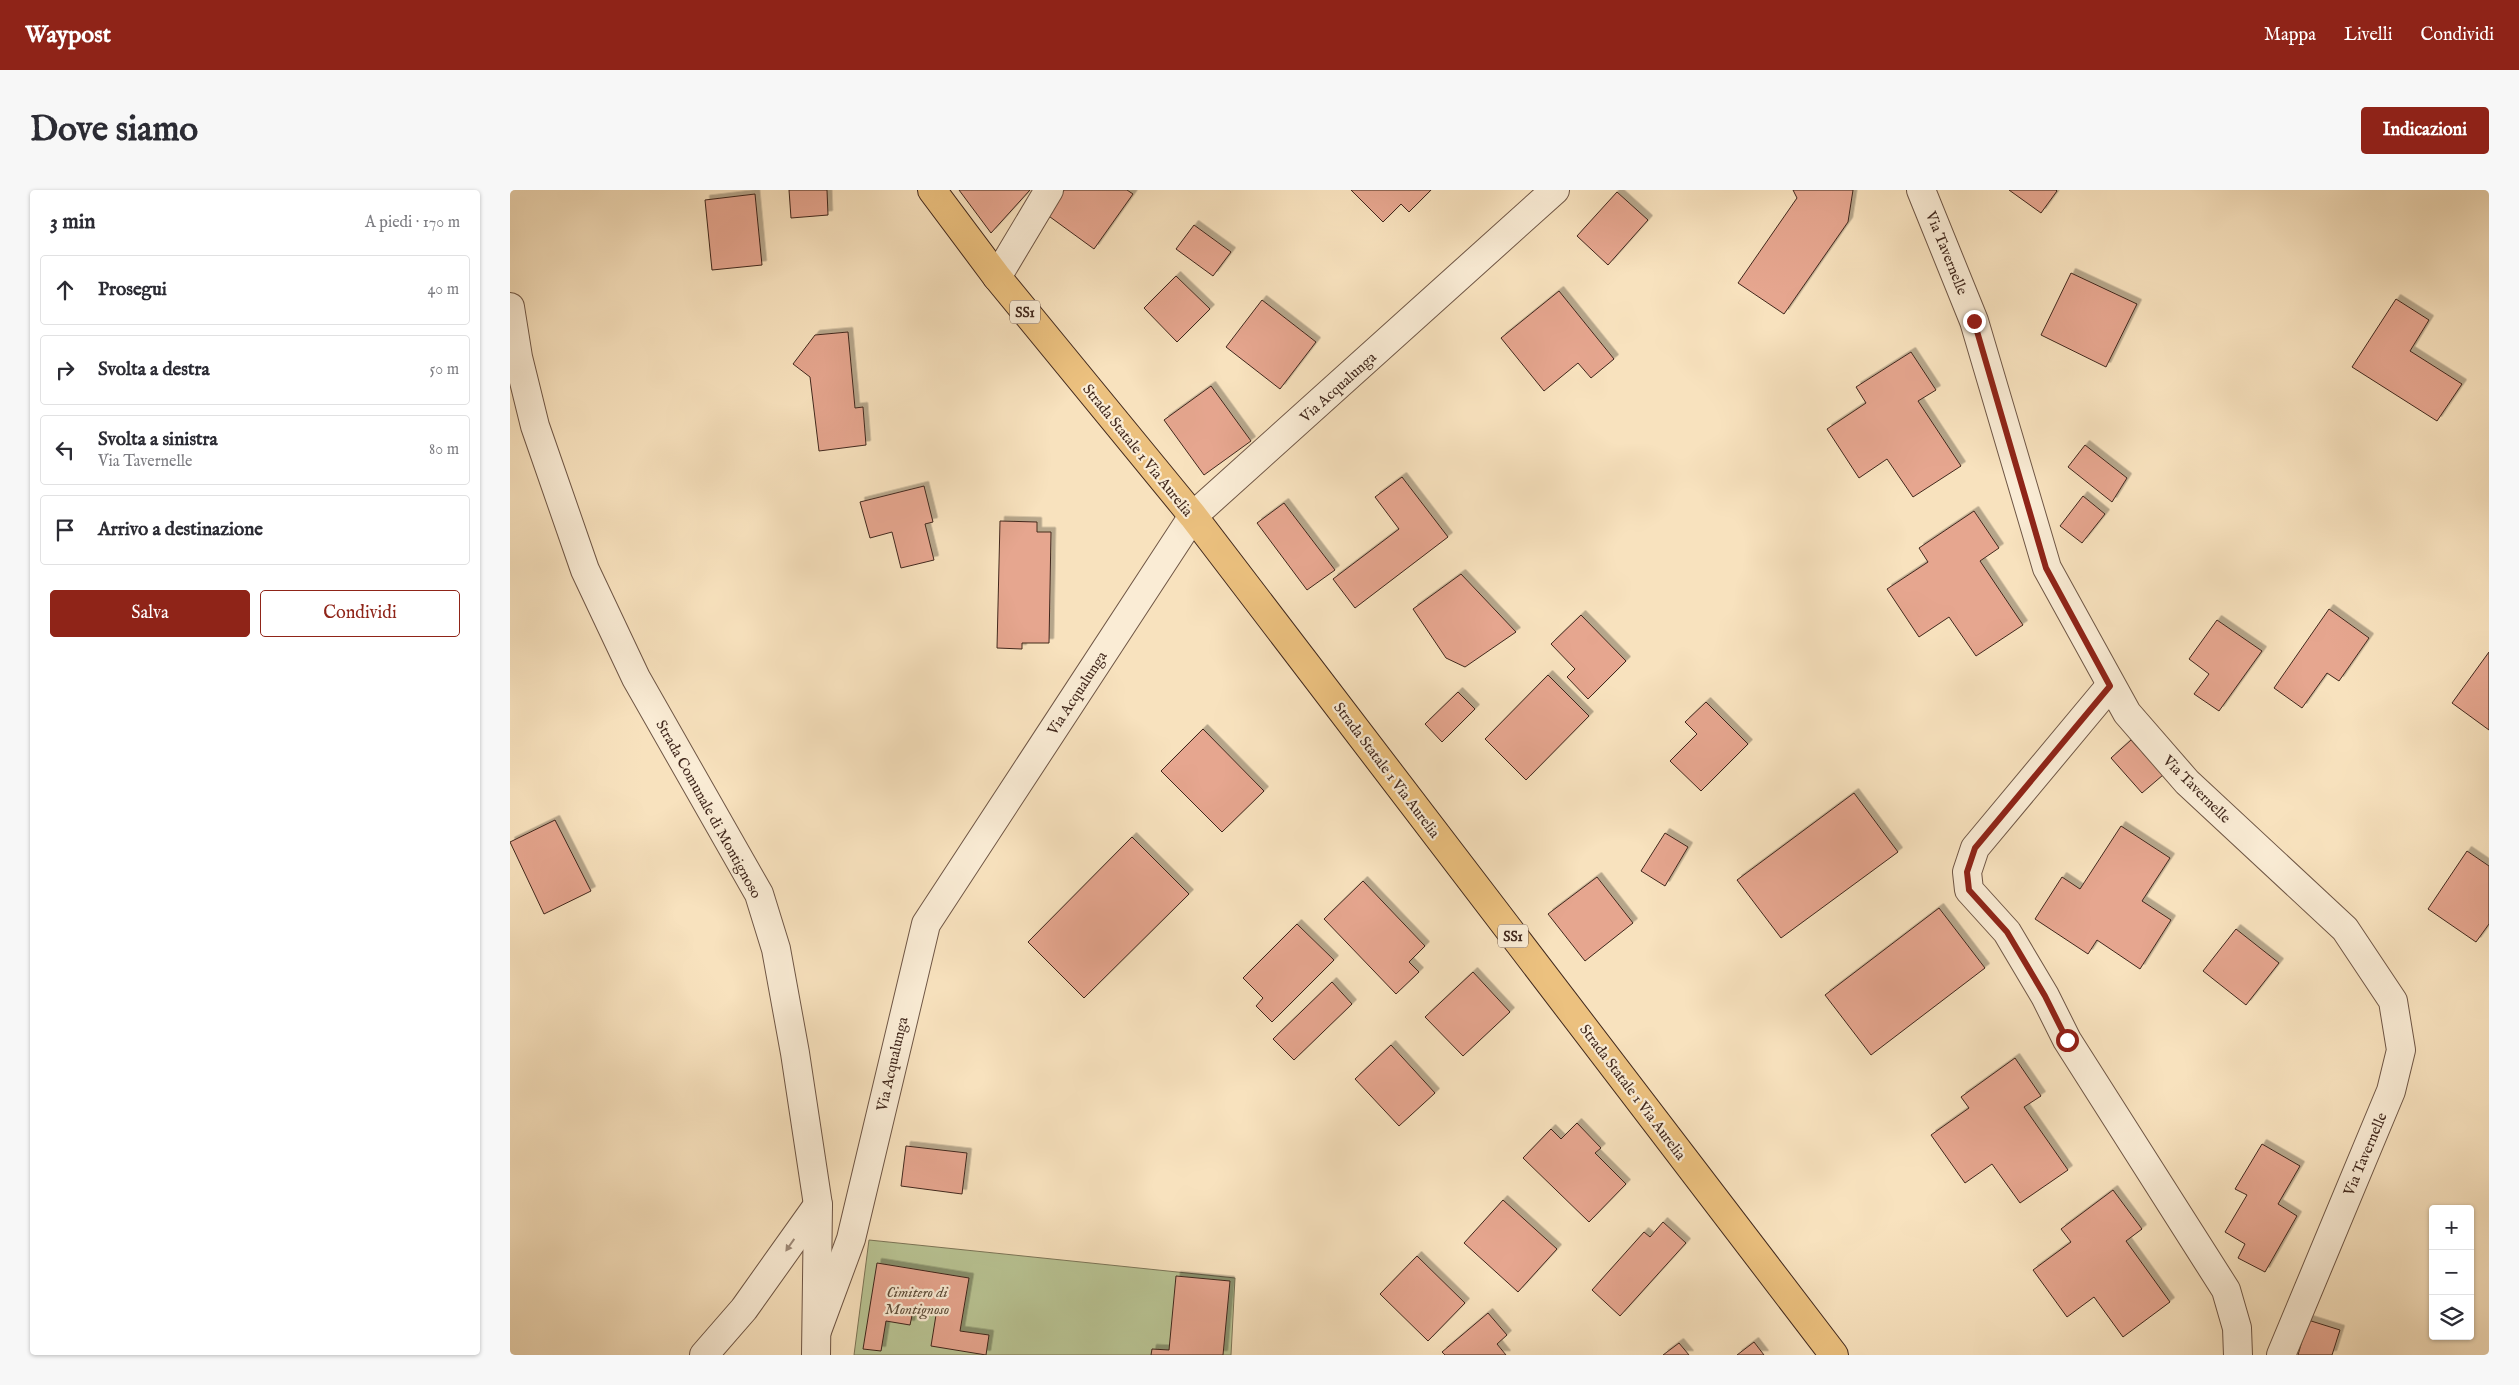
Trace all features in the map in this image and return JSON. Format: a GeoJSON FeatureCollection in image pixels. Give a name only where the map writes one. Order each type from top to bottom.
{"type":"FeatureCollection","features":[{"type":"Feature","properties":{"kind":"main road","name":"Strada Statale 1 Via Aurelia"},"geometry":{"type":"LineString","coordinates":[[932,190],[997,277],[1193,516],[1834,1355]]}},
{"type":"Feature","properties":{"kind":"street"},"geometry":{"type":"LineString","coordinates":[[997,277],[1049,190]]}},
{"type":"Feature","properties":{"kind":"street","name":"Via Acqualunga"},"geometry":{"type":"LineString","coordinates":[[816,1343],[851,1239],[926,924],[1193,516],[1555,190]]}},
{"type":"Feature","properties":{"kind":"street","name":"Via Tavernelle"},"geometry":{"type":"LineString","coordinates":[[1922,190],[1974,321],[2046,568],[2110,686],[2127,713],[2187,782],[2345,929],[2393,1001],[2401,1050],[2391,1091],[2281,1355]]}},
{"type":"Feature","properties":{"kind":"street","name":"Strada Comunale di Montignoso"},"geometry":{"type":"LineString","coordinates":[[510,307],[518,357],[535,426],[585,570],[636,678],[759,894],[779,968],[795,1054],[818,1205],[816,1343]]}},
{"type":"Feature","properties":{"kind":"street"},"geometry":{"type":"LineString","coordinates":[[2110,686],[1975,848],[1967,872],[1969,890],[2007,932],[2045,996],[2067,1040],[2226,1290],[2237,1328],[2238,1355]]}},
{"type":"Feature","properties":{"kind":"street"},"geometry":{"type":"LineString","coordinates":[[704,1355],[744,1309],[818,1205]]}},
{"type":"Feature","properties":{"kind":"green space","name":"Cimitero di Montignoso"},"geometry":{"type":"Polygon","coordinates":[[[869,1240],[1235,1278],[1231,1355],[854,1355],[869,1240]]]}},
{"type":"Feature","properties":{"kind":"building"},"geometry":{"type":"Polygon","coordinates":[[[789,190],[827,190],[828,215],[791,218],[789,190]]]}},
{"type":"Feature","properties":{"kind":"building"},"geometry":{"type":"Polygon","coordinates":[[[959,190],[1030,190],[991,233],[959,190]]]}},
{"type":"Feature","properties":{"kind":"building"},"geometry":{"type":"Polygon","coordinates":[[[1064,190],[1127,190],[1133,194],[1094,249],[1046,214],[1064,190]]]}},
{"type":"Feature","properties":{"kind":"building"},"geometry":{"type":"Polygon","coordinates":[[[1351,190],[1431,190],[1409,212],[1401,204],[1383,222],[1351,190]]]}},
{"type":"Feature","properties":{"kind":"building"},"geometry":{"type":"Polygon","coordinates":[[[1793,190],[1853,190],[1848,222],[1784,314],[1738,283],[1797,198],[1793,190]]]}},
{"type":"Feature","properties":{"kind":"building"},"geometry":{"type":"Polygon","coordinates":[[[2009,190],[2056,190],[2057,191],[2041,213],[2009,190]]]}},
{"type":"Feature","properties":{"kind":"building"},"geometry":{"type":"Polygon","coordinates":[[[1617,192],[1648,220],[1608,265],[1577,236],[1617,192]]]}},
{"type":"Feature","properties":{"kind":"building"},"geometry":{"type":"Polygon","coordinates":[[[755,194],[762,265],[712,270],[705,200],[755,194]]]}},
{"type":"Feature","properties":{"kind":"building"},"geometry":{"type":"Polygon","coordinates":[[[1194,225],[1231,252],[1213,276],[1176,249],[1194,225]]]}},
{"type":"Feature","properties":{"kind":"building"},"geometry":{"type":"Polygon","coordinates":[[[2071,273],[2137,304],[2106,367],[2041,335],[2071,273]]]}},
{"type":"Feature","properties":{"kind":"building"},"geometry":{"type":"Polygon","coordinates":[[[1176,276],[1210,309],[1177,342],[1144,308],[1176,276]]]}},
{"type":"Feature","properties":{"kind":"building"},"geometry":{"type":"Polygon","coordinates":[[[1559,291],[1614,359],[1591,378],[1578,363],[1544,391],[1501,338],[1559,291]]]}},
{"type":"Feature","properties":{"kind":"building"},"geometry":{"type":"Polygon","coordinates":[[[2396,299],[2429,320],[2410,351],[2462,384],[2437,421],[2352,367],[2396,299]]]}},
{"type":"Feature","properties":{"kind":"building"},"geometry":{"type":"Polygon","coordinates":[[[1262,300],[1316,342],[1280,389],[1226,347],[1262,300]]]}},
{"type":"Feature","properties":{"kind":"building"},"geometry":{"type":"Polygon","coordinates":[[[848,332],[855,408],[863,407],[866,445],[819,451],[810,377],[793,364],[815,335],[848,332]]]}},
{"type":"Feature","properties":{"kind":"building"},"geometry":{"type":"Polygon","coordinates":[[[1911,352],[1936,390],[1918,401],[1961,466],[1913,497],[1887,459],[1859,478],[1827,429],[1866,403],[1856,387],[1911,352]]]}},
{"type":"Feature","properties":{"kind":"building"},"geometry":{"type":"Polygon","coordinates":[[[1211,386],[1251,441],[1204,475],[1164,420],[1211,386]]]}},
{"type":"Feature","properties":{"kind":"building"},"geometry":{"type":"Polygon","coordinates":[[[2085,445],[2127,478],[2112,502],[2068,467],[2085,445]]]}},
{"type":"Feature","properties":{"kind":"building"},"geometry":{"type":"Polygon","coordinates":[[[1402,477],[1448,537],[1355,608],[1333,579],[1399,529],[1375,497],[1402,477]]]}},
{"type":"Feature","properties":{"kind":"building"},"geometry":{"type":"Polygon","coordinates":[[[924,486],[933,522],[925,524],[934,560],[901,568],[892,532],[870,538],[860,502],[924,486]]]}},
{"type":"Feature","properties":{"kind":"building"},"geometry":{"type":"Polygon","coordinates":[[[2083,496],[2105,514],[2082,543],[2060,526],[2083,496]]]}},
{"type":"Feature","properties":{"kind":"building"},"geometry":{"type":"Polygon","coordinates":[[[1284,503],[1335,570],[1307,590],[1257,523],[1284,503]]]}},
{"type":"Feature","properties":{"kind":"building"},"geometry":{"type":"Polygon","coordinates":[[[1974,511],[1999,548],[1980,561],[2023,625],[1976,656],[1949,617],[1919,637],[1887,589],[1928,562],[1919,548],[1974,511]]]}},
{"type":"Feature","properties":{"kind":"building"},"geometry":{"type":"Polygon","coordinates":[[[1000,521],[1037,522],[1037,532],[1051,532],[1049,643],[1022,643],[1022,649],[997,648],[1000,521]]]}},
{"type":"Feature","properties":{"kind":"building"},"geometry":{"type":"Polygon","coordinates":[[[1461,574],[1516,632],[1465,667],[1446,658],[1413,609],[1461,574]]]}},
{"type":"Feature","properties":{"kind":"building"},"geometry":{"type":"Polygon","coordinates":[[[2329,609],[2369,638],[2339,681],[2327,673],[2302,708],[2274,688],[2329,609]]]}},
{"type":"Feature","properties":{"kind":"building"},"geometry":{"type":"Polygon","coordinates":[[[1581,615],[1626,661],[1588,699],[1567,677],[1575,669],[1551,644],[1581,615]]]}},
{"type":"Feature","properties":{"kind":"building"},"geometry":{"type":"Polygon","coordinates":[[[2217,620],[2262,651],[2219,711],[2194,694],[2209,674],[2189,659],[2217,620]]]}},
{"type":"Feature","properties":{"kind":"building"},"geometry":{"type":"Polygon","coordinates":[[[2489,652],[2489,730],[2452,703],[2489,652]]]}},
{"type":"Feature","properties":{"kind":"building"},"geometry":{"type":"Polygon","coordinates":[[[1548,675],[1589,716],[1526,780],[1485,739],[1548,675]]]}},
{"type":"Feature","properties":{"kind":"building"},"geometry":{"type":"Polygon","coordinates":[[[1458,692],[1475,709],[1442,742],[1425,724],[1458,692]]]}},
{"type":"Feature","properties":{"kind":"building"},"geometry":{"type":"Polygon","coordinates":[[[1706,702],[1748,744],[1701,791],[1670,761],[1697,734],[1685,722],[1706,702]]]}},
{"type":"Feature","properties":{"kind":"building"},"geometry":{"type":"Polygon","coordinates":[[[1203,729],[1264,791],[1222,832],[1161,771],[1203,729]]]}},
{"type":"Feature","properties":{"kind":"building"},"geometry":{"type":"Polygon","coordinates":[[[2131,740],[2163,775],[2142,793],[2111,758],[2131,740]]]}},
{"type":"Feature","properties":{"kind":"building"},"geometry":{"type":"Polygon","coordinates":[[[1854,793],[1898,852],[1781,938],[1737,880],[1854,793]]]}},
{"type":"Feature","properties":{"kind":"building"},"geometry":{"type":"Polygon","coordinates":[[[555,820],[591,891],[544,914],[510,842],[555,820]]]}},
{"type":"Feature","properties":{"kind":"building"},"geometry":{"type":"Polygon","coordinates":[[[2121,826],[2170,858],[2142,901],[2171,920],[2140,969],[2097,940],[2088,954],[2035,919],[2062,877],[2080,889],[2121,826]]]}},
{"type":"Feature","properties":{"kind":"building"},"geometry":{"type":"Polygon","coordinates":[[[1665,833],[1688,847],[1665,886],[1641,871],[1665,833]]]}},
{"type":"Feature","properties":{"kind":"building"},"geometry":{"type":"Polygon","coordinates":[[[1132,837],[1189,894],[1084,998],[1028,942],[1132,837]]]}},
{"type":"Feature","properties":{"kind":"building"},"geometry":{"type":"Polygon","coordinates":[[[2467,851],[2489,866],[2489,924],[2476,942],[2428,909],[2467,851]]]}},
{"type":"Feature","properties":{"kind":"building"},"geometry":{"type":"Polygon","coordinates":[[[1597,877],[1633,923],[1585,961],[1548,914],[1597,877]]]}},
{"type":"Feature","properties":{"kind":"building"},"geometry":{"type":"Polygon","coordinates":[[[1363,881],[1425,946],[1409,962],[1419,972],[1396,994],[1324,919],[1363,881]]]}},
{"type":"Feature","properties":{"kind":"building"},"geometry":{"type":"Polygon","coordinates":[[[1939,908],[1985,968],[1871,1055],[1825,995],[1939,908]]]}},
{"type":"Feature","properties":{"kind":"building"},"geometry":{"type":"Polygon","coordinates":[[[1297,924],[1334,960],[1272,1022],[1256,1006],[1263,998],[1243,978],[1297,924]]]}},
{"type":"Feature","properties":{"kind":"building"},"geometry":{"type":"Polygon","coordinates":[[[2236,929],[2279,963],[2246,1005],[2203,971],[2236,929]]]}},
{"type":"Feature","properties":{"kind":"building"},"geometry":{"type":"Polygon","coordinates":[[[1473,972],[1510,1012],[1463,1056],[1425,1017],[1473,972]]]}},
{"type":"Feature","properties":{"kind":"building"},"geometry":{"type":"Polygon","coordinates":[[[1332,982],[1352,1004],[1294,1060],[1273,1039],[1332,982]]]}},
{"type":"Feature","properties":{"kind":"building"},"geometry":{"type":"Polygon","coordinates":[[[1391,1045],[1435,1093],[1399,1126],[1355,1079],[1391,1045]]]}},
{"type":"Feature","properties":{"kind":"building"},"geometry":{"type":"Polygon","coordinates":[[[2015,1058],[2041,1096],[2024,1107],[2068,1170],[2020,1203],[1992,1164],[1965,1183],[1931,1135],[1969,1108],[1961,1097],[2015,1058]]]}},
{"type":"Feature","properties":{"kind":"building"},"geometry":{"type":"Polygon","coordinates":[[[1577,1123],[1601,1148],[1595,1153],[1626,1184],[1589,1222],[1523,1158],[1551,1129],[1561,1139],[1577,1123]]]}},
{"type":"Feature","properties":{"kind":"building"},"geometry":{"type":"Polygon","coordinates":[[[2262,1144],[2300,1166],[2278,1204],[2297,1216],[2265,1272],[2238,1258],[2245,1244],[2225,1232],[2247,1195],[2235,1189],[2262,1144]]]}},
{"type":"Feature","properties":{"kind":"building"},"geometry":{"type":"Polygon","coordinates":[[[906,1146],[967,1153],[962,1194],[901,1186],[906,1146]]]}},
{"type":"Feature","properties":{"kind":"building"},"geometry":{"type":"Polygon","coordinates":[[[2113,1190],[2142,1229],[2126,1241],[2170,1302],[2123,1337],[2094,1297],[2067,1317],[2033,1270],[2071,1242],[2061,1229],[2113,1190]]]}},
{"type":"Feature","properties":{"kind":"building"},"geometry":{"type":"Polygon","coordinates":[[[1503,1200],[1557,1249],[1518,1292],[1464,1243],[1503,1200]]]}},
{"type":"Feature","properties":{"kind":"building"},"geometry":{"type":"Polygon","coordinates":[[[1663,1222],[1686,1243],[1620,1316],[1592,1290],[1644,1232],[1650,1237],[1663,1222]]]}},
{"type":"Feature","properties":{"kind":"building"},"geometry":{"type":"Polygon","coordinates":[[[1417,1256],[1465,1303],[1428,1341],[1380,1294],[1417,1256]]]}},
{"type":"Feature","properties":{"kind":"building"},"geometry":{"type":"Polygon","coordinates":[[[877,1263],[969,1278],[960,1331],[989,1335],[986,1355],[931,1346],[936,1315],[913,1311],[910,1325],[886,1321],[881,1351],[863,1349],[877,1263]]]}},
{"type":"Feature","properties":{"kind":"building"},"geometry":{"type":"Polygon","coordinates":[[[1176,1276],[1230,1281],[1223,1355],[1151,1355],[1152,1349],[1169,1350],[1176,1276]]]}},
{"type":"Feature","properties":{"kind":"building"},"geometry":{"type":"Polygon","coordinates":[[[1488,1313],[1507,1335],[1497,1344],[1506,1355],[1445,1355],[1442,1352],[1488,1313]]]}},
{"type":"Feature","properties":{"kind":"building"},"geometry":{"type":"Polygon","coordinates":[[[2308,1320],[2340,1330],[2332,1355],[2298,1355],[2308,1320]]]}},
{"type":"Feature","properties":{"kind":"building"},"geometry":{"type":"Polygon","coordinates":[[[1754,1342],[1764,1355],[1737,1355],[1754,1342]]]}},
{"type":"Feature","properties":{"kind":"building"},"geometry":{"type":"Polygon","coordinates":[[[1679,1343],[1689,1355],[1663,1355],[1679,1343]]]}},
{"type":"Feature","properties":{"kind":"route"},"geometry":{"type":"LineString","coordinates":[[1974,321],[2046,568],[2110,686],[1975,848],[1967,872],[1969,890],[2007,932],[2045,996],[2067,1040]]}}]}
